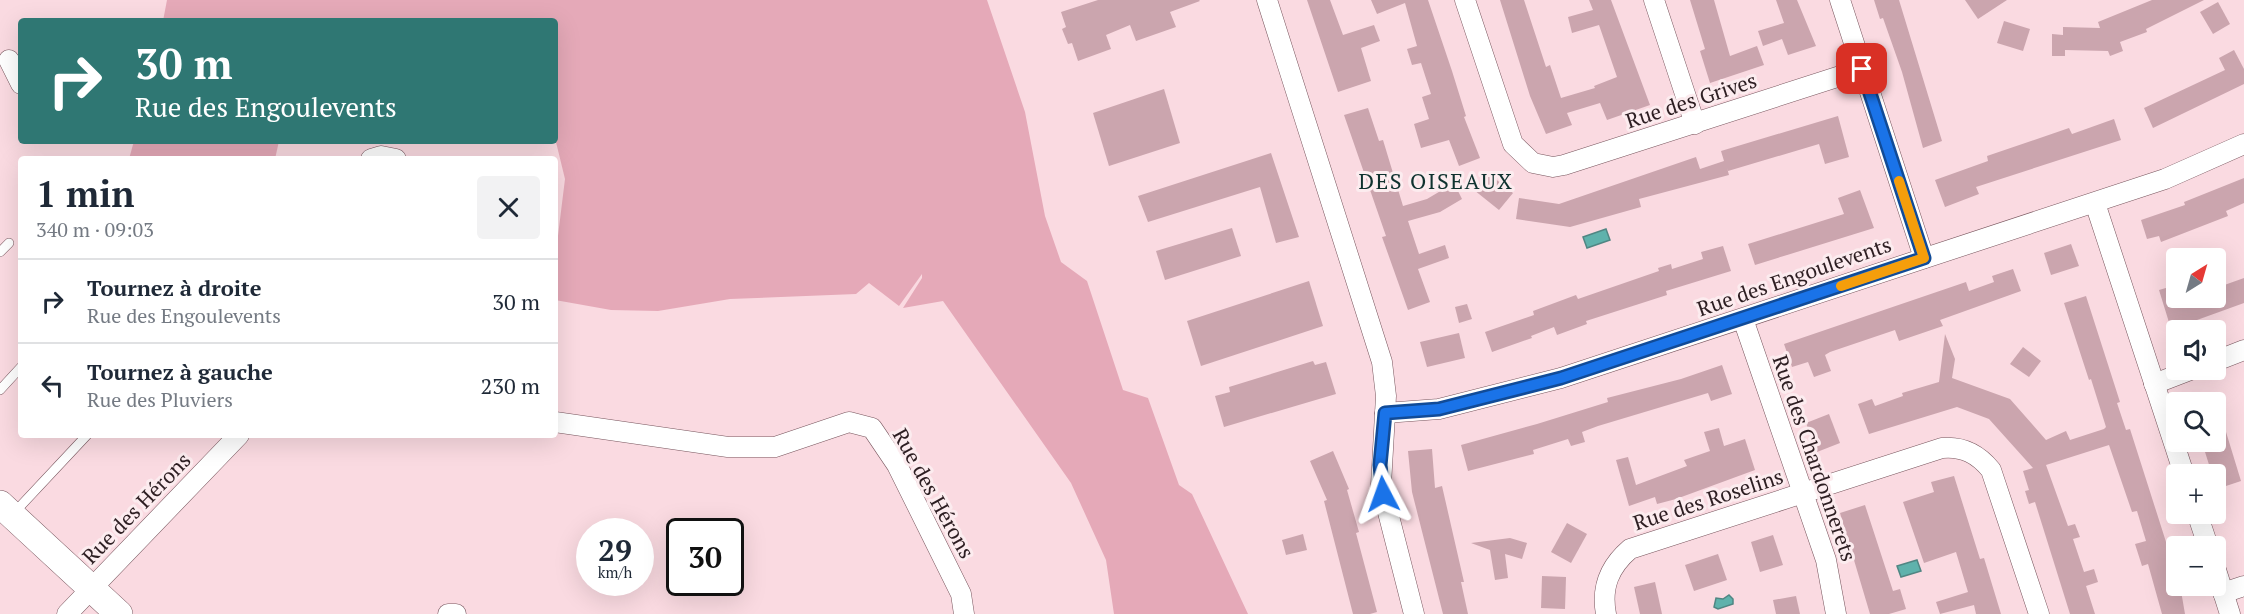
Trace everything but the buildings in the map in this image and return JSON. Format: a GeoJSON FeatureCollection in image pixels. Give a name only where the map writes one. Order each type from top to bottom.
{"type":"FeatureCollection","features":[{"type":"Feature","properties":{"kind":"street"},"geometry":{"type":"LineString","coordinates":[[1267,0],[1377,344],[1385,380],[1381,484],[1414,614]]}},
{"type":"Feature","properties":{"kind":"street","name":"Rue des Grives"},"geometry":{"type":"LineString","coordinates":[[1465,0],[1508,134],[1518,151],[1533,163],[1553,167],[1695,124],[1862,69]]}},
{"type":"Feature","properties":{"kind":"street"},"geometry":{"type":"LineString","coordinates":[[1654,0],[1695,124]]}},
{"type":"Feature","properties":{"kind":"street"},"geometry":{"type":"LineString","coordinates":[[1840,0],[1924,258]]}},
{"type":"Feature","properties":{"kind":"street"},"geometry":{"type":"LineString","coordinates":[[10,60],[18,77]]}},
{"type":"Feature","properties":{"kind":"street","name":"Rue des Engoulevents"},"geometry":{"type":"LineString","coordinates":[[1385,413],[1439,409],[1520,389],[1743,319],[2095,203],[2184,172],[2244,144]]}},
{"type":"Feature","properties":{"kind":"street"},"geometry":{"type":"LineString","coordinates":[[2095,203],[2181,464]]}},
{"type":"Feature","properties":{"kind":"street","name":"Rue des Chardonnerets"},"geometry":{"type":"LineString","coordinates":[[1743,319],[1831,578],[1836,614]]}},
{"type":"Feature","properties":{"kind":"street"},"geometry":{"type":"LineString","coordinates":[[2226,357],[2244,350]]}},
{"type":"Feature","properties":{"kind":"street"},"geometry":{"type":"LineString","coordinates":[[2154,384],[2166,379]]}},
{"type":"Feature","properties":{"kind":"street","name":"Rue des Hérons"},"geometry":{"type":"LineString","coordinates":[[558,422],[728,447],[775,447],[849,422],[872,428],[897,465],[942,554],[961,594],[964,614]]}},
{"type":"Feature","properties":{"kind":"street","name":"Rue des Hérons"},"geometry":{"type":"LineString","coordinates":[[67,614],[236,438]]}},
{"type":"Feature","properties":{"kind":"street","name":"Rue des Roselins"},"geometry":{"type":"LineString","coordinates":[[1606,614],[1604,602],[1607,579],[1619,559],[1630,549],[1942,448],[1955,447],[1982,459],[1991,470],[2039,614]]}},
{"type":"Feature","properties":{"kind":"street"},"geometry":{"type":"LineString","coordinates":[[6,509],[119,614]]}},
{"type":"Feature","properties":{"kind":"street"},"geometry":{"type":"LineString","coordinates":[[2226,592],[2244,586]]}},
{"type":"Feature","properties":{"kind":"street"},"geometry":{"type":"LineString","coordinates":[[2224,596],[2230,614]]}},
{"type":"Feature","properties":{"kind":"street"},"geometry":{"type":"LineString","coordinates":[[448,614],[456,614]]}},
{"type":"Feature","properties":{"kind":"lane"},"geometry":{"type":"LineString","coordinates":[[0,252],[9,243]]}},
{"type":"Feature","properties":{"kind":"lane"},"geometry":{"type":"LineString","coordinates":[[0,390],[18,370]]}},
{"type":"Feature","properties":{"kind":"lane"},"geometry":{"type":"LineString","coordinates":[[6,509],[84,438]]}},
{"type":"Feature","properties":{"kind":"shaded area"},"geometry":{"type":"Polygon","coordinates":[[[167,0],[987,0],[1025,112],[1045,216],[1061,262],[1087,281],[1123,390],[1148,398],[1179,485],[1192,494],[1248,614],[1114,614],[1106,560],[1071,483],[943,301],[903,308],[922,278],[922,274],[899,306],[869,283],[856,294],[730,299],[658,311],[611,310],[558,301],[558,236],[565,179],[556,144],[558,18],[164,18],[167,0]]]}},
{"type":"Feature","properties":{"kind":"shaded area"},"geometry":{"type":"Polygon","coordinates":[[[133,144],[278,144],[276,156],[130,156],[133,144]]]}},
{"type":"Feature","properties":{"kind":"water"},"geometry":{"type":"Polygon","coordinates":[[[1606,229],[1610,240],[1587,248],[1583,237],[1606,229]]]}},
{"type":"Feature","properties":{"kind":"water"},"geometry":{"type":"Polygon","coordinates":[[[1917,560],[1921,571],[1901,577],[1897,566],[1917,560]]]}},
{"type":"Feature","properties":{"kind":"water"},"geometry":{"type":"Polygon","coordinates":[[[1729,595],[1733,599],[1733,604],[1718,609],[1714,607],[1716,598],[1723,599],[1729,595]]]}},
{"type":"Feature","properties":{"kind":"slow traffic"},"geometry":{"type":"LineString","coordinates":[[1841,286],[1924,258],[1899,181]]}},
{"type":"Feature","properties":{"kind":"district","name":"DES OISEAUX"},"geometry":{"type":"Point","coordinates":[1436,180]}},
{"type":"Feature","properties":{"kind":"route"},"geometry":{"type":"LineString","coordinates":[[1383,494],[1380,465],[1385,413],[1439,409],[1561,378],[1924,258],[1862,69]]}}]}
